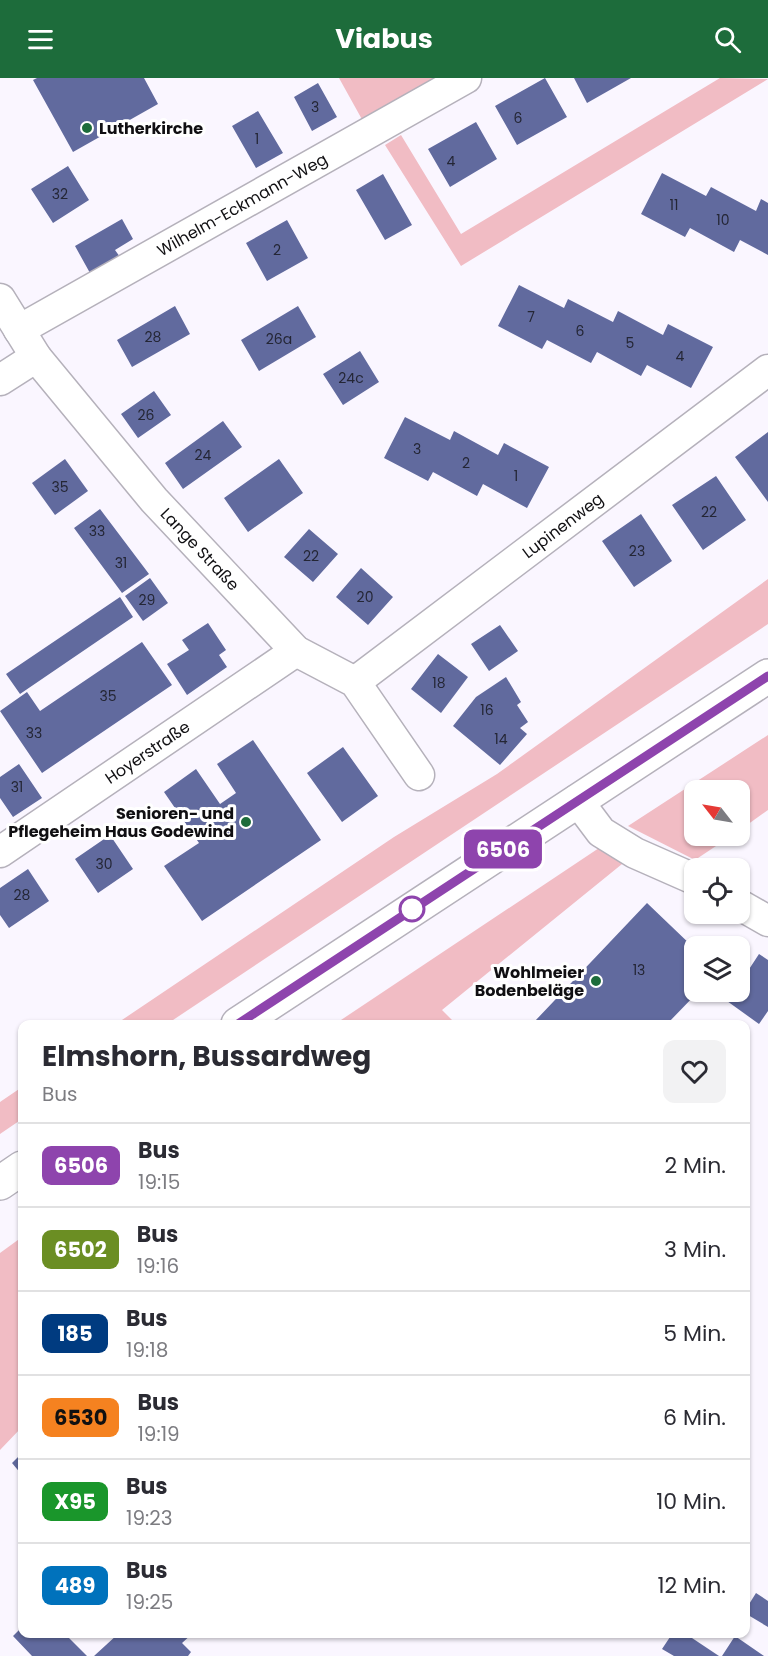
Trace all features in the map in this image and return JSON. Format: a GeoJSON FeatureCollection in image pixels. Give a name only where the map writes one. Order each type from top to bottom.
{"type":"FeatureCollection","features":[{"type":"Feature","properties":{"kind":"main road"},"geometry":{"type":"LineString","coordinates":[[244,1020],[768,676]]}},
{"type":"Feature","properties":{"kind":"main road"},"geometry":{"type":"LineString","coordinates":[[0,1183],[18,1171]]}},
{"type":"Feature","properties":{"kind":"street","name":"Wilhelm-Eckmann-Weg"},"geometry":{"type":"LineString","coordinates":[[19,330],[466,78]]}},
{"type":"Feature","properties":{"kind":"street","name":"Lange Straße"},"geometry":{"type":"LineString","coordinates":[[0,299],[36,357],[154,500],[296,651],[355,682],[419,775]]}},
{"type":"Feature","properties":{"kind":"street"},"geometry":{"type":"LineString","coordinates":[[0,380],[36,357]]}},
{"type":"Feature","properties":{"kind":"street","name":"Lupinenweg"},"geometry":{"type":"LineString","coordinates":[[355,682],[768,370]]}},
{"type":"Feature","properties":{"kind":"street","name":"Hoyerstraße"},"geometry":{"type":"LineString","coordinates":[[0,852],[296,651]]}},
{"type":"Feature","properties":{"kind":"street"},"geometry":{"type":"LineString","coordinates":[[577,800],[601,832],[635,853],[684,875]]}},
{"type":"Feature","properties":{"kind":"street"},"geometry":{"type":"LineString","coordinates":[[750,911],[768,921]]}},
{"type":"Feature","properties":{"kind":"shaded area"},"geometry":{"type":"Polygon","coordinates":[[[339,78],[443,78],[364,123],[339,78]]]}},
{"type":"Feature","properties":{"kind":"shaded area"},"geometry":{"type":"Polygon","coordinates":[[[720,78],[768,79],[461,266],[385,145],[401,135],[461,234],[720,78]]]}},
{"type":"Feature","properties":{"kind":"shaded area"},"geometry":{"type":"Polygon","coordinates":[[[768,579],[768,624],[173,1020],[122,1020],[394,837],[497,774],[768,579]]]}},
{"type":"Feature","properties":{"kind":"shaded area"},"geometry":{"type":"Polygon","coordinates":[[[768,735],[768,810],[750,823],[750,780],[699,780],[768,735]]]}},
{"type":"Feature","properties":{"kind":"shaded area"},"geometry":{"type":"Polygon","coordinates":[[[684,790],[684,846],[716,846],[698,858],[691,858],[628,826],[684,790]]]}},
{"type":"Feature","properties":{"kind":"shaded area"},"geometry":{"type":"Polygon","coordinates":[[[602,846],[627,860],[442,1010],[452,1020],[341,1020],[602,846]]]}},
{"type":"Feature","properties":{"kind":"shaded area"},"geometry":{"type":"Polygon","coordinates":[[[18,1090],[18,1122],[0,1134],[0,1102],[18,1090]]]}},
{"type":"Feature","properties":{"kind":"shaded area"},"geometry":{"type":"Polygon","coordinates":[[[18,1240],[18,1431],[0,1450],[0,1253],[18,1240]]]}},
{"type":"Feature","properties":{"kind":"building","name":"Lutherkirche"},"geometry":{"type":"Polygon","coordinates":[[[37,78],[144,78],[158,104],[73,152],[33,80],[37,78]]]}},
{"type":"Feature","properties":{"kind":"building"},"geometry":{"type":"Polygon","coordinates":[[[545,78],[567,117],[517,145],[495,106],[545,78]]]}},
{"type":"Feature","properties":{"kind":"building"},"geometry":{"type":"Polygon","coordinates":[[[574,78],[631,78],[587,103],[574,78]]]}},
{"type":"Feature","properties":{"kind":"building"},"geometry":{"type":"Polygon","coordinates":[[[318,83],[337,117],[312,131],[294,97],[318,83]]]}},
{"type":"Feature","properties":{"kind":"building"},"geometry":{"type":"Polygon","coordinates":[[[258,111],[283,153],[256,168],[232,126],[258,111]]]}},
{"type":"Feature","properties":{"kind":"building"},"geometry":{"type":"Polygon","coordinates":[[[476,122],[497,159],[450,187],[428,149],[476,122]]]}},
{"type":"Feature","properties":{"kind":"building"},"geometry":{"type":"Polygon","coordinates":[[[68,166],[89,200],[53,223],[31,189],[68,166]]]}},
{"type":"Feature","properties":{"kind":"building"},"geometry":{"type":"Polygon","coordinates":[[[662,173],[706,196],[711,187],[756,211],[761,199],[768,203],[768,255],[740,240],[734,252],[690,228],[685,237],[641,214],[662,173]]]}},
{"type":"Feature","properties":{"kind":"building"},"geometry":{"type":"Polygon","coordinates":[[[383,174],[412,225],[385,240],[356,190],[383,174]]]}},
{"type":"Feature","properties":{"kind":"building"},"geometry":{"type":"Polygon","coordinates":[[[122,219],[133,239],[115,250],[120,257],[90,273],[75,246],[122,219]]]}},
{"type":"Feature","properties":{"kind":"building"},"geometry":{"type":"Polygon","coordinates":[[[287,220],[308,258],[267,281],[246,243],[287,220]]]}},
{"type":"Feature","properties":{"kind":"building"},"geometry":{"type":"Polygon","coordinates":[[[519,285],[564,308],[568,299],[613,322],[618,311],[663,335],[668,324],[713,347],[691,388],[647,365],[641,376],[597,352],[591,363],[547,340],[542,349],[498,326],[519,285]]]}},
{"type":"Feature","properties":{"kind":"building"},"geometry":{"type":"Polygon","coordinates":[[[175,306],[190,334],[132,367],[117,340],[175,306]]]}},
{"type":"Feature","properties":{"kind":"building"},"geometry":{"type":"Polygon","coordinates":[[[298,306],[316,337],[259,371],[241,340],[298,306]]]}},
{"type":"Feature","properties":{"kind":"building"},"geometry":{"type":"Polygon","coordinates":[[[360,351],[379,382],[343,405],[323,374],[360,351]]]}},
{"type":"Feature","properties":{"kind":"building"},"geometry":{"type":"Polygon","coordinates":[[[154,391],[171,415],[138,438],[121,414],[154,391]]]}},
{"type":"Feature","properties":{"kind":"building"},"geometry":{"type":"Polygon","coordinates":[[[405,417],[450,440],[454,431],[498,455],[504,443],[549,467],[527,508],[483,484],[477,496],[433,472],[428,481],[384,458],[405,417]]]}},
{"type":"Feature","properties":{"kind":"building"},"geometry":{"type":"Polygon","coordinates":[[[223,421],[242,447],[183,489],[165,463],[223,421]]]}},
{"type":"Feature","properties":{"kind":"building"},"geometry":{"type":"Polygon","coordinates":[[[768,432],[768,502],[735,457],[768,432]]]}},
{"type":"Feature","properties":{"kind":"building"},"geometry":{"type":"Polygon","coordinates":[[[65,459],[88,491],[55,515],[32,483],[65,459]]]}},
{"type":"Feature","properties":{"kind":"building"},"geometry":{"type":"Polygon","coordinates":[[[279,459],[303,493],[248,532],[224,498],[279,459]]]}},
{"type":"Feature","properties":{"kind":"building"},"geometry":{"type":"Polygon","coordinates":[[[716,476],[746,520],[703,550],[672,505],[716,476]]]}},
{"type":"Feature","properties":{"kind":"building"},"geometry":{"type":"Polygon","coordinates":[[[100,509],[149,574],[122,593],[74,528],[100,509]]]}},
{"type":"Feature","properties":{"kind":"building"},"geometry":{"type":"Polygon","coordinates":[[[641,514],[672,561],[634,587],[602,541],[641,514]]]}},
{"type":"Feature","properties":{"kind":"building"},"geometry":{"type":"Polygon","coordinates":[[[309,529],[338,554],[313,582],[284,557],[309,529]]]}},
{"type":"Feature","properties":{"kind":"building"},"geometry":{"type":"Polygon","coordinates":[[[361,568],[393,597],[368,625],[336,597],[361,568]]]}},
{"type":"Feature","properties":{"kind":"building"},"geometry":{"type":"Polygon","coordinates":[[[150,578],[168,603],[143,621],[125,596],[150,578]]]}},
{"type":"Feature","properties":{"kind":"building"},"geometry":{"type":"Polygon","coordinates":[[[120,597],[133,617],[20,694],[6,674],[120,597]]]}},
{"type":"Feature","properties":{"kind":"building"},"geometry":{"type":"Polygon","coordinates":[[[208,623],[226,650],[219,655],[227,667],[187,695],[167,664],[189,650],[182,640],[208,623]]]}},
{"type":"Feature","properties":{"kind":"building"},"geometry":{"type":"Polygon","coordinates":[[[500,625],[518,651],[489,671],[471,644],[500,625]]]}},
{"type":"Feature","properties":{"kind":"building"},"geometry":{"type":"Polygon","coordinates":[[[142,642],[172,685],[42,773],[0,711],[27,692],[40,711],[142,642]]]}},
{"type":"Feature","properties":{"kind":"building"},"geometry":{"type":"Polygon","coordinates":[[[438,654],[468,677],[441,713],[411,689],[438,654]]]}},
{"type":"Feature","properties":{"kind":"building"},"geometry":{"type":"Polygon","coordinates":[[[506,677],[521,702],[517,705],[528,722],[520,728],[527,734],[500,765],[453,726],[476,697],[506,677]]]}},
{"type":"Feature","properties":{"kind":"building","name":"Senioren- und Pflegeheim Haus Godewind"},"geometry":{"type":"Polygon","coordinates":[[[253,740],[321,840],[202,921],[164,866],[199,843],[164,792],[196,769],[220,804],[236,793],[217,764],[253,740]]]}},
{"type":"Feature","properties":{"kind":"building"},"geometry":{"type":"Polygon","coordinates":[[[343,747],[378,796],[342,822],[307,773],[343,747]]]}},
{"type":"Feature","properties":{"kind":"building"},"geometry":{"type":"Polygon","coordinates":[[[19,764],[42,798],[13,817],[0,798],[0,777],[19,764]]]}},
{"type":"Feature","properties":{"kind":"building"},"geometry":{"type":"Polygon","coordinates":[[[110,835],[133,869],[98,893],[75,859],[110,835]]]}},
{"type":"Feature","properties":{"kind":"building"},"geometry":{"type":"Polygon","coordinates":[[[28,869],[49,901],[9,928],[0,915],[0,888],[28,869]]]}},
{"type":"Feature","properties":{"kind":"building"},"geometry":{"type":"Polygon","coordinates":[[[647,903],[684,938],[684,1002],[688,1002],[671,1020],[536,1020],[647,903]]]}},
{"type":"Feature","properties":{"kind":"building"},"geometry":{"type":"Polygon","coordinates":[[[759,954],[768,960],[768,1011],[759,1024],[728,1002],[750,1002],[750,968],[759,954]]]}},
{"type":"Feature","properties":{"kind":"building"},"geometry":{"type":"Polygon","coordinates":[[[18,1457],[18,1470],[12,1463],[18,1457]]]}},
{"type":"Feature","properties":{"kind":"building"},"geometry":{"type":"Polygon","coordinates":[[[756,1593],[768,1601],[768,1627],[750,1616],[750,1603],[756,1593]]]}},
{"type":"Feature","properties":{"kind":"building"},"geometry":{"type":"Polygon","coordinates":[[[18,1631],[18,1638],[69,1638],[87,1656],[32,1656],[13,1636],[18,1631]]]}},
{"type":"Feature","properties":{"kind":"building"},"geometry":{"type":"Polygon","coordinates":[[[114,1638],[188,1638],[182,1643],[191,1652],[188,1656],[94,1656],[114,1638]]]}},
{"type":"Feature","properties":{"kind":"building"},"geometry":{"type":"Polygon","coordinates":[[[669,1638],[692,1638],[719,1656],[674,1656],[662,1649],[669,1638]]]}},
{"type":"Feature","properties":{"kind":"building"},"geometry":{"type":"Polygon","coordinates":[[[734,1638],[738,1638],[764,1656],[722,1656],[734,1638]]]}},
{"type":"Feature","properties":{"kind":"bus line","name":"6506"},"geometry":{"type":"LineString","coordinates":[[244,1020],[610,777],[768,676]]}},
{"type":"Feature","properties":{"kind":"place","name":"Lutherkirche"},"geometry":{"type":"Point","coordinates":[87,128]}},
{"type":"Feature","properties":{"kind":"place","name":"Senioren- und Pflegeheim Haus Godewind"},"geometry":{"type":"Point","coordinates":[246,822]}},
{"type":"Feature","properties":{"kind":"place","name":"Wohlmeier Bodenbeläge"},"geometry":{"type":"Point","coordinates":[596,981]}}]}
